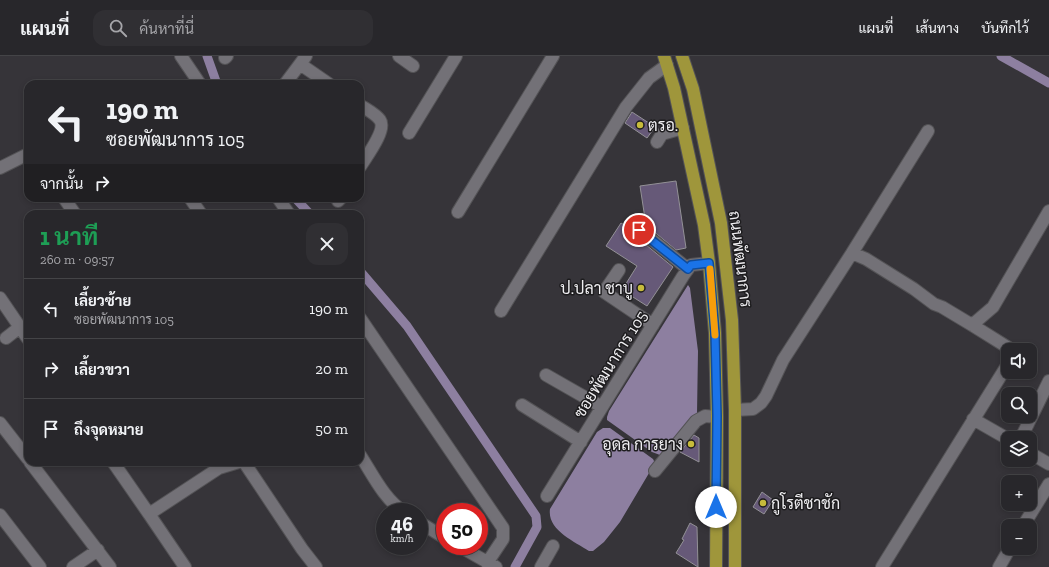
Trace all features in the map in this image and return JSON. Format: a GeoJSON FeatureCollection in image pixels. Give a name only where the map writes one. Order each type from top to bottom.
{"type":"FeatureCollection","features":[{"type":"Feature","properties":{"kind":"main road","name":"ถนนพัฒนาการ"},"geometry":{"type":"LineString","coordinates":[[682,56],[693,89],[721,224],[732,320],[735,410],[735,567]]}},
{"type":"Feature","properties":{"kind":"main road","name":"ถนนพัฒนาการ"},"geometry":{"type":"LineString","coordinates":[[666,60],[674,88],[704,225],[709,263],[715,333],[717,416],[716,567]]}},
{"type":"Feature","properties":{"kind":"street"},"geometry":{"type":"LineString","coordinates":[[181,56],[197,80]]}},
{"type":"Feature","properties":{"kind":"street"},"geometry":{"type":"LineString","coordinates":[[399,56],[413,66]]}},
{"type":"Feature","properties":{"kind":"street"},"geometry":{"type":"LineString","coordinates":[[409,133],[456,56]]}},
{"type":"Feature","properties":{"kind":"street"},"geometry":{"type":"LineString","coordinates":[[458,212],[553,56]]}},
{"type":"Feature","properties":{"kind":"street"},"geometry":{"type":"LineString","coordinates":[[288,80],[303,60],[325,80]]}},
{"type":"Feature","properties":{"kind":"street"},"geometry":{"type":"LineString","coordinates":[[501,311],[626,107],[649,78],[666,60]]}},
{"type":"Feature","properties":{"kind":"street"},"geometry":{"type":"LineString","coordinates":[[364,108],[379,118],[382,123],[379,136],[364,160]]}},
{"type":"Feature","properties":{"kind":"street"},"geometry":{"type":"LineString","coordinates":[[657,142],[662,134],[683,128]]}},
{"type":"Feature","properties":{"kind":"street"},"geometry":{"type":"LineString","coordinates":[[735,410],[746,411],[753,409],[766,396],[783,360],[928,131]]}},
{"type":"Feature","properties":{"kind":"street"},"geometry":{"type":"LineString","coordinates":[[0,168],[24,156]]}},
{"type":"Feature","properties":{"kind":"street"},"geometry":{"type":"LineString","coordinates":[[972,325],[993,307],[1049,211]]}},
{"type":"Feature","properties":{"kind":"street"},"geometry":{"type":"LineString","coordinates":[[639,230],[688,269],[691,265],[709,263]]}},
{"type":"Feature","properties":{"kind":"street"},"geometry":{"type":"LineString","coordinates":[[852,253],[866,259],[914,289],[934,304],[942,307],[1001,343]]}},
{"type":"Feature","properties":{"kind":"street","name":"ซอยพัฒนาการ 105"},"geometry":{"type":"LineString","coordinates":[[547,496],[688,269]]}},
{"type":"Feature","properties":{"kind":"street"},"geometry":{"type":"LineString","coordinates":[[618,270],[604,292],[653,325]]}},
{"type":"Feature","properties":{"kind":"street"},"geometry":{"type":"LineString","coordinates":[[0,298],[24,333]]}},
{"type":"Feature","properties":{"kind":"street"},"geometry":{"type":"LineString","coordinates":[[364,324],[503,528],[504,539],[492,565],[475,555]]}},
{"type":"Feature","properties":{"kind":"street"},"geometry":{"type":"LineString","coordinates":[[6,338],[20,327]]}},
{"type":"Feature","properties":{"kind":"street"},"geometry":{"type":"LineString","coordinates":[[546,375],[602,407]]}},
{"type":"Feature","properties":{"kind":"street"},"geometry":{"type":"LineString","coordinates":[[882,567],[1001,375]]}},
{"type":"Feature","properties":{"kind":"street"},"geometry":{"type":"LineString","coordinates":[[1024,431],[1049,381]]}},
{"type":"Feature","properties":{"kind":"street"},"geometry":{"type":"LineString","coordinates":[[522,405],[581,442]]}},
{"type":"Feature","properties":{"kind":"street"},"geometry":{"type":"LineString","coordinates":[[655,472],[696,421],[705,416],[717,416]]}},
{"type":"Feature","properties":{"kind":"street"},"geometry":{"type":"LineString","coordinates":[[973,418],[1001,436]]}},
{"type":"Feature","properties":{"kind":"street"},"geometry":{"type":"LineString","coordinates":[[0,422],[24,454]]}},
{"type":"Feature","properties":{"kind":"street"},"geometry":{"type":"LineString","coordinates":[[1037,457],[1049,464]]}},
{"type":"Feature","properties":{"kind":"street"},"geometry":{"type":"LineString","coordinates":[[364,461],[393,503]]}},
{"type":"Feature","properties":{"kind":"street"},"geometry":{"type":"LineString","coordinates":[[33,466],[110,567]]}},
{"type":"Feature","properties":{"kind":"street"},"geometry":{"type":"LineString","coordinates":[[116,466],[185,567]]}},
{"type":"Feature","properties":{"kind":"street"},"geometry":{"type":"LineString","coordinates":[[149,514],[219,468],[226,466]]}},
{"type":"Feature","properties":{"kind":"street"},"geometry":{"type":"LineString","coordinates":[[247,466],[302,549],[316,567]]}},
{"type":"Feature","properties":{"kind":"street"},"geometry":{"type":"LineString","coordinates":[[1028,519],[1049,484]]}},
{"type":"Feature","properties":{"kind":"street"},"geometry":{"type":"LineString","coordinates":[[0,515],[40,567]]}},
{"type":"Feature","properties":{"kind":"street"},"geometry":{"type":"LineString","coordinates":[[541,567],[553,546]]}},
{"type":"Feature","properties":{"kind":"street"},"geometry":{"type":"LineString","coordinates":[[73,567],[98,550]]}},
{"type":"Feature","properties":{"kind":"street"},"geometry":{"type":"LineString","coordinates":[[999,567],[1006,555]]}},
{"type":"Feature","properties":{"kind":"shaded area"},"geometry":{"type":"Polygon","coordinates":[[[688,285],[690,288],[698,351],[697,414],[665,454],[660,455],[652,452],[607,420],[607,417],[609,411],[688,285]]]}},
{"type":"Feature","properties":{"kind":"shaded area"},"geometry":{"type":"Polygon","coordinates":[[[603,428],[610,428],[653,459],[655,463],[620,522],[604,542],[593,551],[589,551],[569,539],[557,529],[550,516],[550,509],[597,432],[603,428]]]}},
{"type":"Feature","properties":{"kind":"building","name":"ตรอ."},"geometry":{"type":"Polygon","coordinates":[[[632,112],[655,127],[647,138],[625,123],[632,112]]]}},
{"type":"Feature","properties":{"kind":"building"},"geometry":{"type":"Polygon","coordinates":[[[676,181],[686,248],[676,250],[646,225],[640,186],[676,181]]]}},
{"type":"Feature","properties":{"kind":"building"},"geometry":{"type":"Polygon","coordinates":[[[621,223],[632,230],[634,235],[673,267],[647,306],[622,290],[637,266],[606,246],[621,223]]]}},
{"type":"Feature","properties":{"kind":"building","name":"อุดล การยาง"},"geometry":{"type":"Polygon","coordinates":[[[694,435],[699,438],[699,462],[680,452],[694,435]]]}},
{"type":"Feature","properties":{"kind":"building","name":"กูโรตีชาชัก"},"geometry":{"type":"Polygon","coordinates":[[[762,492],[773,500],[764,514],[753,507],[762,492]]]}},
{"type":"Feature","properties":{"kind":"building"},"geometry":{"type":"Polygon","coordinates":[[[690,523],[697,527],[698,567],[676,553],[684,540],[682,539],[690,523]]]}},
{"type":"Feature","properties":{"kind":"waterway"},"geometry":{"type":"LineString","coordinates":[[207,56],[216,80]]}},
{"type":"Feature","properties":{"kind":"waterway"},"geometry":{"type":"LineString","coordinates":[[1001,56],[1049,83]]}},
{"type":"Feature","properties":{"kind":"waterway"},"geometry":{"type":"LineString","coordinates":[[299,202],[306,210]]}},
{"type":"Feature","properties":{"kind":"waterway"},"geometry":{"type":"LineString","coordinates":[[364,276],[407,326],[536,516],[537,527],[515,567]]}},
{"type":"Feature","properties":{"kind":"slow traffic"},"geometry":{"type":"LineString","coordinates":[[710,269],[715,335]]}},
{"type":"Feature","properties":{"kind":"place","name":"ตรอ."},"geometry":{"type":"Point","coordinates":[640,125]}},
{"type":"Feature","properties":{"kind":"place","name":"ป.ปลา ชาบู"},"geometry":{"type":"Point","coordinates":[641,288]}},
{"type":"Feature","properties":{"kind":"place","name":"อุดล การยาง"},"geometry":{"type":"Point","coordinates":[691,444]}},
{"type":"Feature","properties":{"kind":"place","name":"กูโรตีชาชัก"},"geometry":{"type":"Point","coordinates":[763,503]}},
{"type":"Feature","properties":{"kind":"route"},"geometry":{"type":"LineString","coordinates":[[639,230],[688,269],[691,265],[709,263],[715,333],[717,416],[716,507]]}}]}
